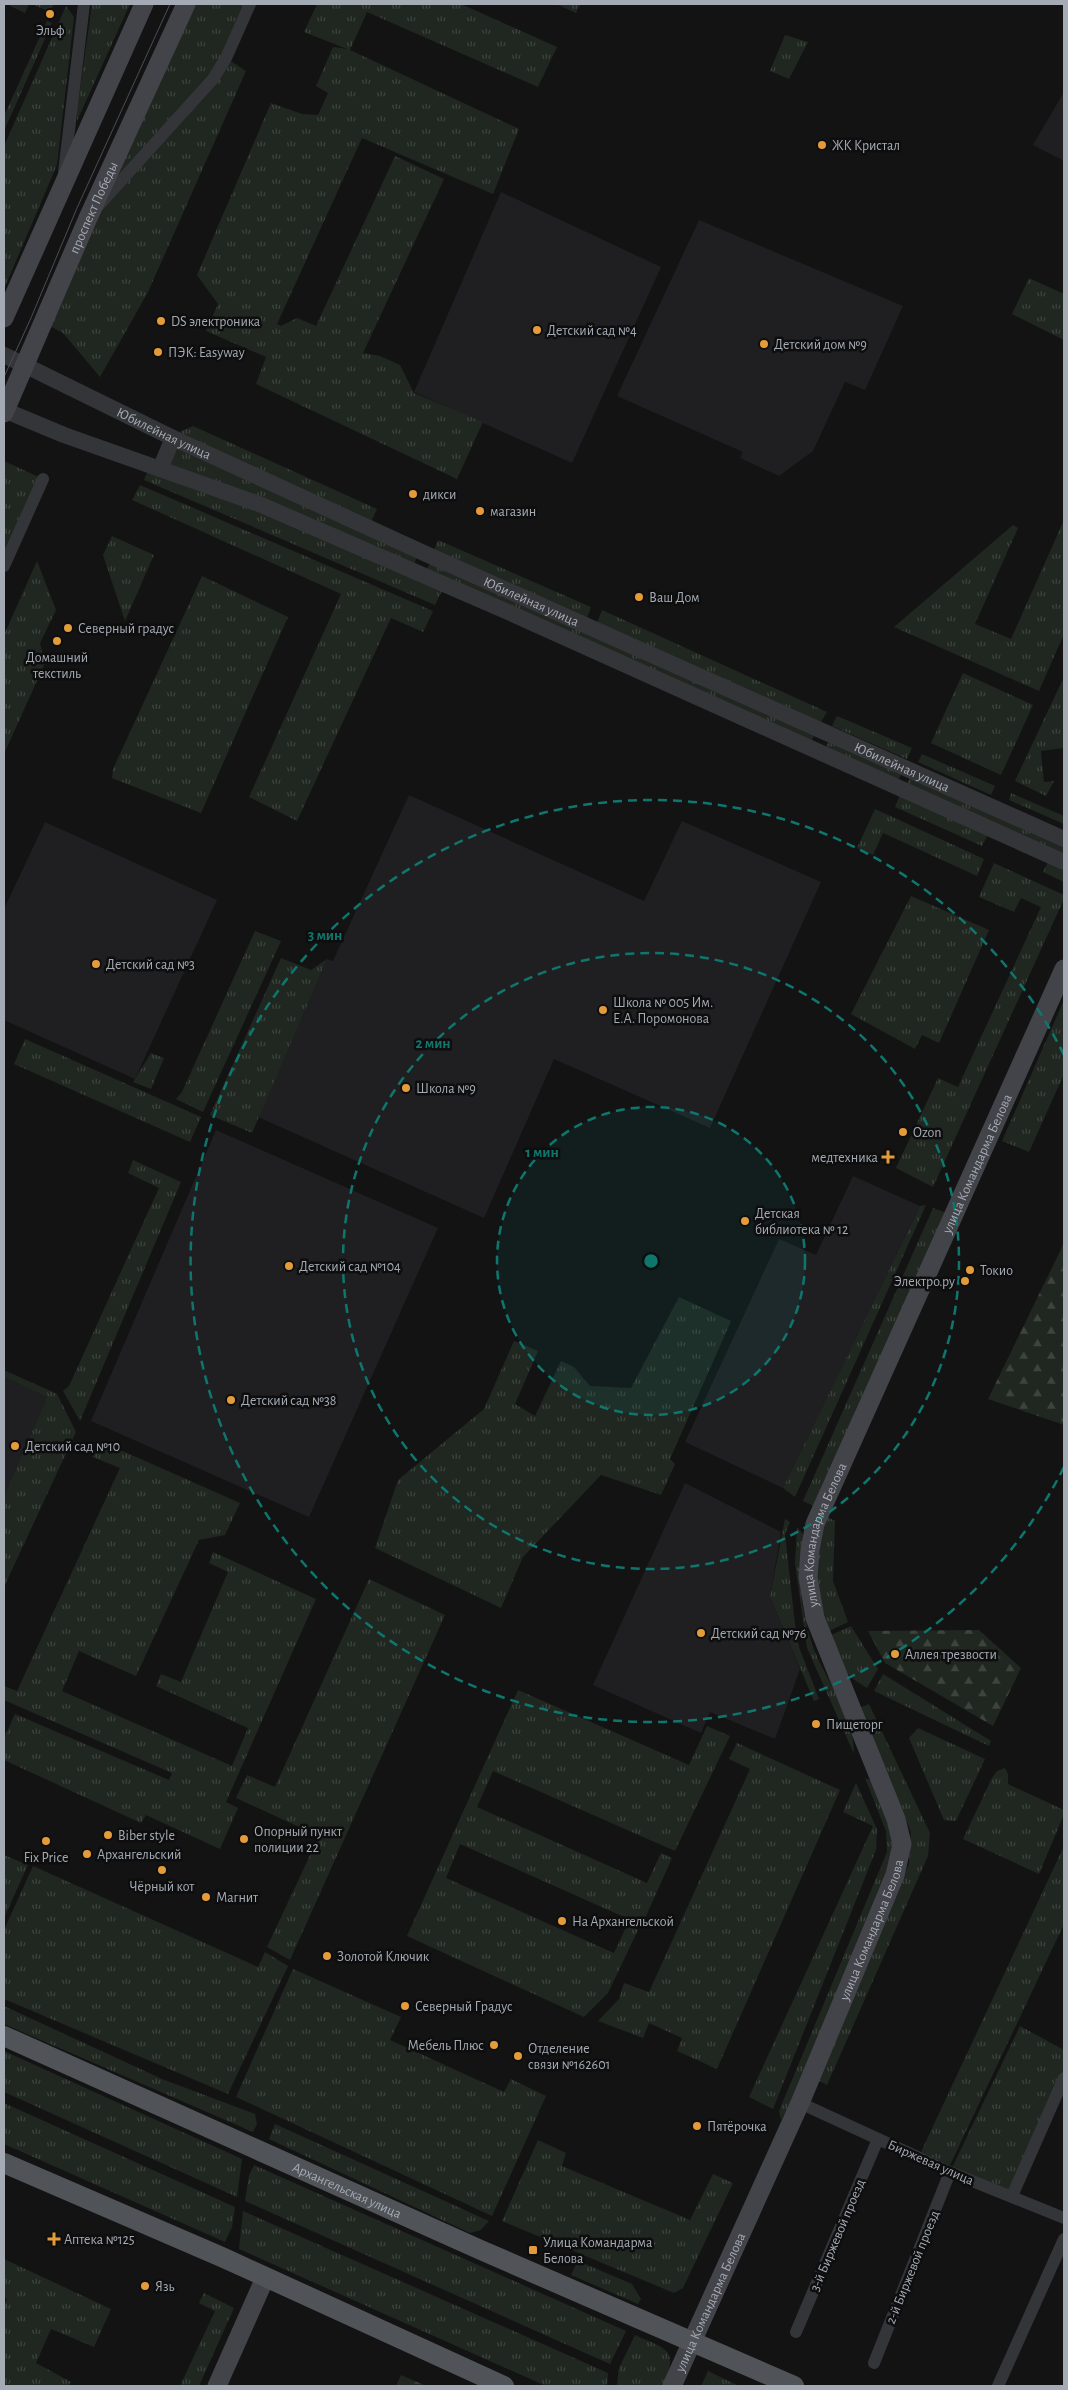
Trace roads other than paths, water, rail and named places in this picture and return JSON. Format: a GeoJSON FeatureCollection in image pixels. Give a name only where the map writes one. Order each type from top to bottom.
{"type":"FeatureCollection","features":[{"type":"Feature","properties":{"kind":"main road"},"geometry":{"type":"LineString","coordinates":[[4,318],[144,4]]}},
{"type":"Feature","properties":{"kind":"main road","name":"проспект Победы"},"geometry":{"type":"LineString","coordinates":[[4,411],[88,218],[186,4]]}},
{"type":"Feature","properties":{"kind":"main road","name":"улица Командарма Белова"},"geometry":{"type":"LineString","coordinates":[[672,2386],[800,2103],[895,1875],[902,1844],[896,1818],[815,1618],[808,1577],[810,1550],[815,1524],[1064,969]]}},
{"type":"Feature","properties":{"kind":"main road","name":"Архангельская улица"},"geometry":{"type":"LineString","coordinates":[[4,2036],[483,2251],[794,2386]]}},
{"type":"Feature","properties":{"kind":"main road"},"geometry":{"type":"LineString","coordinates":[[4,2041],[25,2046]]}},
{"type":"Feature","properties":{"kind":"main road"},"geometry":{"type":"LineString","coordinates":[[4,2163],[504,2386]]}},
{"type":"Feature","properties":{"kind":"main road"},"geometry":{"type":"LineString","coordinates":[[217,2386],[265,2278]]}},
{"type":"Feature","properties":{"kind":"street"},"geometry":{"type":"LineString","coordinates":[[63,185],[84,4]]}},
{"type":"Feature","properties":{"kind":"street"},"geometry":{"type":"LineString","coordinates":[[88,218],[213,79],[226,58],[250,4]]}},
{"type":"Feature","properties":{"kind":"street","name":"Юбилейная улица"},"geometry":{"type":"LineString","coordinates":[[4,355],[174,438],[426,554],[1064,839]]}},
{"type":"Feature","properties":{"kind":"street","name":"Юбилейная улица"},"geometry":{"type":"LineString","coordinates":[[4,411],[64,436],[259,504],[418,572],[1064,862]]}},
{"type":"Feature","properties":{"kind":"street"},"geometry":{"type":"LineString","coordinates":[[160,469],[174,438]]}},
{"type":"Feature","properties":{"kind":"street"},"geometry":{"type":"LineString","coordinates":[[4,566],[43,479]]}},
{"type":"Feature","properties":{"kind":"street"},"geometry":{"type":"LineString","coordinates":[[418,572],[426,554]]}},
{"type":"Feature","properties":{"kind":"street"},"geometry":{"type":"LineString","coordinates":[[816,751],[825,732]]}},
{"type":"Feature","properties":{"kind":"street"},"geometry":{"type":"LineString","coordinates":[[1012,2196],[1064,2078]]}},
{"type":"Feature","properties":{"kind":"street","name":"Биржевая улица"},"geometry":{"type":"LineString","coordinates":[[800,2103],[950,2172],[1064,2218]]}},
{"type":"Feature","properties":{"kind":"street","name":"3-й Биржевой проезд"},"geometry":{"type":"LineString","coordinates":[[796,2332],[878,2139]]}},
{"type":"Feature","properties":{"kind":"street","name":"2-й Биржевой проезд"},"geometry":{"type":"LineString","coordinates":[[874,2362],[950,2172]]}},
{"type":"Feature","properties":{"kind":"street"},"geometry":{"type":"LineString","coordinates":[[998,2386],[1064,2239]]}},
{"type":"Feature","properties":{"kind":"tram line"},"geometry":{"type":"LineString","coordinates":[[4,377],[77,208],[170,4]]}},
{"type":"Feature","properties":{"kind":"place","name":"Эльф"},"geometry":{"type":"Point","coordinates":[50,14]}},
{"type":"Feature","properties":{"kind":"place","name":"ЖК Кристал"},"geometry":{"type":"Point","coordinates":[822,145]}},
{"type":"Feature","properties":{"kind":"place","name":"DS электроника"},"geometry":{"type":"Point","coordinates":[161,321]}},
{"type":"Feature","properties":{"kind":"place","name":"Детский сад №4"},"geometry":{"type":"Point","coordinates":[537,330]}},
{"type":"Feature","properties":{"kind":"place","name":"Детский дом №9"},"geometry":{"type":"Point","coordinates":[764,344]}},
{"type":"Feature","properties":{"kind":"place","name":"ПЭК: Easyway"},"geometry":{"type":"Point","coordinates":[158,352]}},
{"type":"Feature","properties":{"kind":"place","name":"дикси"},"geometry":{"type":"Point","coordinates":[413,494]}},
{"type":"Feature","properties":{"kind":"place","name":"магазин"},"geometry":{"type":"Point","coordinates":[480,511]}},
{"type":"Feature","properties":{"kind":"place","name":"Ваш Дом"},"geometry":{"type":"Point","coordinates":[639,597]}},
{"type":"Feature","properties":{"kind":"place","name":"Северный градус"},"geometry":{"type":"Point","coordinates":[68,628]}},
{"type":"Feature","properties":{"kind":"place","name":"Домашний текстиль"},"geometry":{"type":"Point","coordinates":[57,641]}},
{"type":"Feature","properties":{"kind":"place","name":"Детский сад №3"},"geometry":{"type":"Point","coordinates":[96,964]}},
{"type":"Feature","properties":{"kind":"place","name":"Школа № 005 Им. Е.А. Поромонова"},"geometry":{"type":"Point","coordinates":[603,1010]}},
{"type":"Feature","properties":{"kind":"place","name":"Школа №9"},"geometry":{"type":"Point","coordinates":[406,1088]}},
{"type":"Feature","properties":{"kind":"place","name":"Ozon"},"geometry":{"type":"Point","coordinates":[903,1132]}},
{"type":"Feature","properties":{"kind":"place","name":"медтехника"},"geometry":{"type":"Point","coordinates":[888,1157]}},
{"type":"Feature","properties":{"kind":"place","name":"Детская библиотека № 12"},"geometry":{"type":"Point","coordinates":[745,1221]}},
{"type":"Feature","properties":{"kind":"place","name":"Детский сад №104"},"geometry":{"type":"Point","coordinates":[289,1266]}},
{"type":"Feature","properties":{"kind":"place","name":"Токио"},"geometry":{"type":"Point","coordinates":[970,1270]}},
{"type":"Feature","properties":{"kind":"place","name":"Электро.ру"},"geometry":{"type":"Point","coordinates":[965,1281]}},
{"type":"Feature","properties":{"kind":"place","name":"Детский сад №38"},"geometry":{"type":"Point","coordinates":[231,1400]}},
{"type":"Feature","properties":{"kind":"place","name":"Детский сад №10"},"geometry":{"type":"Point","coordinates":[15,1446]}},
{"type":"Feature","properties":{"kind":"place","name":"Детский сад №76"},"geometry":{"type":"Point","coordinates":[701,1633]}},
{"type":"Feature","properties":{"kind":"place","name":"Аллея трезвости"},"geometry":{"type":"Point","coordinates":[895,1654]}},
{"type":"Feature","properties":{"kind":"place","name":"Пищеторг"},"geometry":{"type":"Point","coordinates":[816,1724]}},
{"type":"Feature","properties":{"kind":"place","name":"Biber style"},"geometry":{"type":"Point","coordinates":[108,1835]}},
{"type":"Feature","properties":{"kind":"place","name":"Опорный пункт полиции 22"},"geometry":{"type":"Point","coordinates":[244,1839]}},
{"type":"Feature","properties":{"kind":"place","name":"Fix Price"},"geometry":{"type":"Point","coordinates":[46,1841]}},
{"type":"Feature","properties":{"kind":"place","name":"Архангельский"},"geometry":{"type":"Point","coordinates":[87,1854]}},
{"type":"Feature","properties":{"kind":"place","name":"Чёрный кот"},"geometry":{"type":"Point","coordinates":[162,1870]}},
{"type":"Feature","properties":{"kind":"place","name":"Магнит"},"geometry":{"type":"Point","coordinates":[206,1897]}},
{"type":"Feature","properties":{"kind":"place","name":"На Архангельской"},"geometry":{"type":"Point","coordinates":[562,1921]}},
{"type":"Feature","properties":{"kind":"place","name":"Золотой Ключик"},"geometry":{"type":"Point","coordinates":[327,1956]}},
{"type":"Feature","properties":{"kind":"place","name":"Северный Градус"},"geometry":{"type":"Point","coordinates":[405,2006]}},
{"type":"Feature","properties":{"kind":"place","name":"Мебель Плюс"},"geometry":{"type":"Point","coordinates":[494,2045]}},
{"type":"Feature","properties":{"kind":"place","name":"Отделение связи №162601"},"geometry":{"type":"Point","coordinates":[518,2056]}},
{"type":"Feature","properties":{"kind":"place","name":"Пятёрочка"},"geometry":{"type":"Point","coordinates":[697,2126]}},
{"type":"Feature","properties":{"kind":"place","name":"Аптека №125"},"geometry":{"type":"Point","coordinates":[54,2239]}},
{"type":"Feature","properties":{"kind":"place","name":"Улица Командарма Белова"},"geometry":{"type":"Point","coordinates":[533,2250]}},
{"type":"Feature","properties":{"kind":"place","name":"Язь"},"geometry":{"type":"Point","coordinates":[145,2286]}}]}
